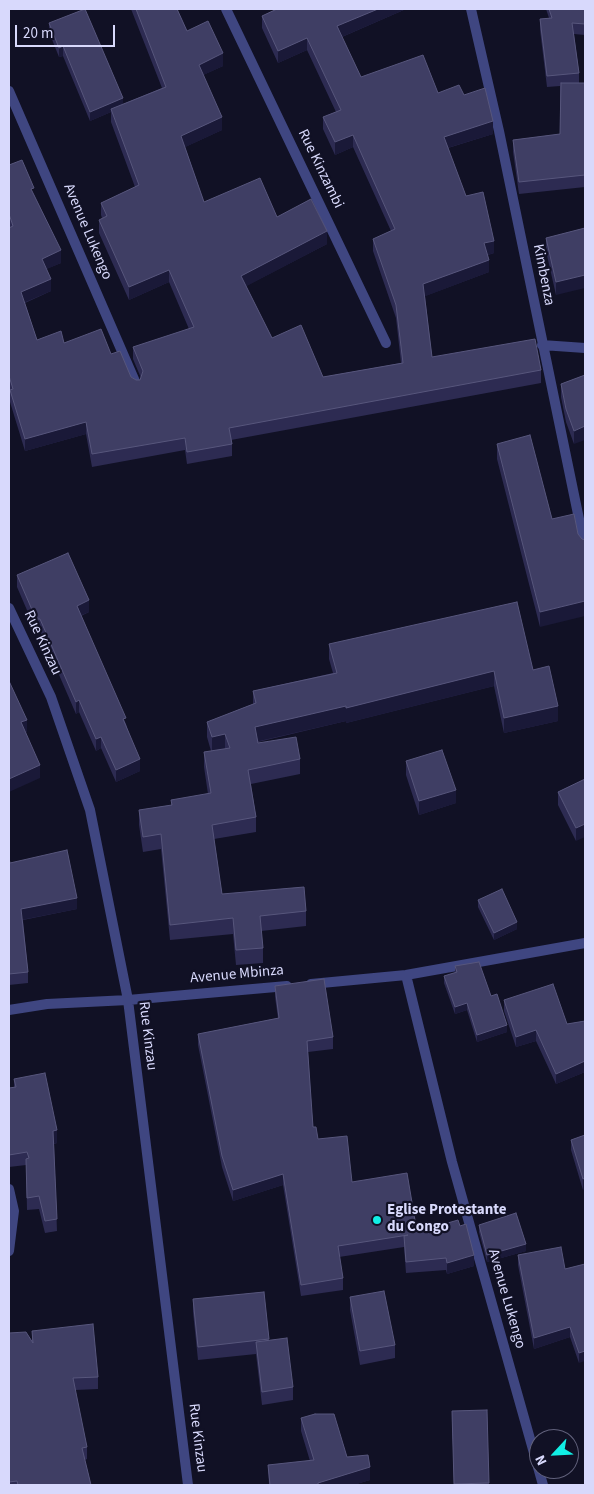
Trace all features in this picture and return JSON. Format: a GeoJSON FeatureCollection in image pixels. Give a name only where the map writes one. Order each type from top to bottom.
{"type":"FeatureCollection","features":[{"type":"Feature","properties":{"kind":"street","name":"Rue Kinzambi"},"geometry":{"type":"LineString","coordinates":[[226,9],[386,343]]}},
{"type":"Feature","properties":{"kind":"street","name":"Kimbenza"},"geometry":{"type":"LineString","coordinates":[[471,9],[499,131],[585,548]]}},
{"type":"Feature","properties":{"kind":"street","name":"Avenue Lukengo"},"geometry":{"type":"LineString","coordinates":[[9,91],[137,386]]}},
{"type":"Feature","properties":{"kind":"street"},"geometry":{"type":"LineString","coordinates":[[542,345],[585,348]]}},
{"type":"Feature","properties":{"kind":"street","name":"Rue Kinzau"},"geometry":{"type":"LineString","coordinates":[[9,608],[51,697],[90,810],[128,1000],[188,1485]]}},
{"type":"Feature","properties":{"kind":"street","name":"Avenue Mbinza"},"geometry":{"type":"LineString","coordinates":[[9,1010],[47,1004],[128,1000],[406,975],[585,943]]}},
{"type":"Feature","properties":{"kind":"street","name":"Avenue Lukengo"},"geometry":{"type":"LineString","coordinates":[[406,975],[452,1162],[543,1485]]}},
{"type":"Feature","properties":{"kind":"street"},"geometry":{"type":"LineString","coordinates":[[9,1189],[14,1211],[9,1251]]}},
{"type":"Feature","properties":{"kind":"building"},"geometry":{"type":"Polygon","coordinates":[[[85,9],[123,98],[90,112],[63,46],[59,48],[49,23],[85,9]]]}},
{"type":"Feature","properties":{"kind":"building"},"geometry":{"type":"Polygon","coordinates":[[[136,9],[177,9],[187,31],[208,21],[223,53],[199,65],[222,117],[181,136],[204,202],[260,178],[277,217],[311,199],[327,231],[241,276],[272,338],[301,325],[323,377],[403,363],[396,305],[373,239],[395,229],[353,135],[335,142],[323,117],[341,110],[307,38],[278,51],[262,16],[277,9],[378,9],[337,26],[361,77],[423,55],[438,93],[459,85],[464,95],[485,88],[493,121],[444,137],[466,196],[483,192],[494,241],[484,243],[489,260],[423,284],[432,357],[535,339],[541,370],[229,428],[232,444],[187,452],[185,438],[92,454],[86,422],[25,439],[10,390],[13,389],[9,376],[9,228],[13,226],[9,214],[9,165],[22,160],[34,188],[31,189],[61,250],[42,259],[51,279],[21,292],[37,340],[61,331],[64,343],[101,329],[111,354],[120,351],[131,377],[140,380],[143,371],[133,347],[194,327],[169,270],[129,287],[99,220],[107,216],[101,203],[139,185],[111,109],[166,87],[136,9]]]}},
{"type":"Feature","properties":{"kind":"building"},"geometry":{"type":"Polygon","coordinates":[[[549,9],[585,9],[585,24],[572,23],[579,73],[547,76],[540,19],[552,18],[549,9]]]}},
{"type":"Feature","properties":{"kind":"building"},"geometry":{"type":"Polygon","coordinates":[[[561,83],[585,83],[585,175],[519,182],[513,140],[560,134],[561,83]]]}},
{"type":"Feature","properties":{"kind":"building"},"geometry":{"type":"Polygon","coordinates":[[[585,228],[585,275],[556,282],[546,238],[585,228]]]}},
{"type":"Feature","properties":{"kind":"building"},"geometry":{"type":"Polygon","coordinates":[[[585,375],[585,426],[574,431],[566,409],[561,384],[585,375]]]}},
{"type":"Feature","properties":{"kind":"building"},"geometry":{"type":"Polygon","coordinates":[[[530,435],[552,519],[574,514],[578,534],[585,540],[585,601],[540,612],[497,444],[530,435]]]}},
{"type":"Feature","properties":{"kind":"building"},"geometry":{"type":"Polygon","coordinates":[[[68,553],[89,600],[77,606],[126,718],[123,719],[140,759],[116,770],[101,737],[96,739],[79,700],[76,702],[40,619],[36,619],[17,575],[68,553]]]}},
{"type":"Feature","properties":{"kind":"building"},"geometry":{"type":"Polygon","coordinates":[[[517,602],[533,670],[549,666],[558,706],[504,718],[494,671],[346,708],[346,706],[255,727],[258,743],[296,737],[300,759],[248,770],[256,817],[212,825],[222,894],[304,887],[306,911],[260,916],[263,948],[236,950],[233,918],[170,925],[161,834],[143,837],[139,810],[172,805],[171,800],[211,793],[204,752],[230,748],[225,734],[212,737],[207,722],[256,703],[253,691],[337,673],[329,644],[517,602]]]}},
{"type":"Feature","properties":{"kind":"building"},"geometry":{"type":"Polygon","coordinates":[[[9,681],[27,720],[21,722],[40,765],[9,779],[9,681]]]}},
{"type":"Feature","properties":{"kind":"building"},"geometry":{"type":"Polygon","coordinates":[[[442,750],[456,790],[419,801],[406,761],[442,750]]]}},
{"type":"Feature","properties":{"kind":"building"},"geometry":{"type":"Polygon","coordinates":[[[585,779],[585,824],[576,828],[558,792],[585,779]]]}},
{"type":"Feature","properties":{"kind":"building"},"geometry":{"type":"Polygon","coordinates":[[[67,850],[77,898],[21,909],[28,972],[9,974],[9,858],[10,863],[67,850]]]}},
{"type":"Feature","properties":{"kind":"building"},"geometry":{"type":"Polygon","coordinates":[[[502,889],[517,922],[494,933],[478,900],[502,889]]]}},
{"type":"Feature","properties":{"kind":"building"},"geometry":{"type":"Polygon","coordinates":[[[479,962],[491,996],[497,994],[507,1025],[477,1035],[467,1003],[455,1007],[444,976],[457,972],[455,966],[479,962]]]}},
{"type":"Feature","properties":{"kind":"building"},"geometry":{"type":"Polygon","coordinates":[[[324,979],[333,1037],[307,1041],[313,1127],[316,1127],[318,1139],[347,1136],[352,1182],[407,1173],[417,1232],[458,1220],[460,1226],[466,1224],[474,1255],[447,1263],[446,1258],[406,1262],[404,1236],[408,1235],[338,1246],[343,1278],[301,1285],[283,1174],[233,1190],[222,1156],[198,1034],[279,1018],[275,986],[324,979]]]}},
{"type":"Feature","properties":{"kind":"building"},"geometry":{"type":"Polygon","coordinates":[[[553,984],[567,1024],[585,1021],[585,1061],[556,1074],[536,1030],[516,1037],[504,1000],[553,984]]]}},
{"type":"Feature","properties":{"kind":"building"},"geometry":{"type":"Polygon","coordinates":[[[45,1073],[57,1130],[53,1131],[57,1219],[45,1221],[39,1196],[27,1198],[26,1159],[29,1158],[27,1152],[9,1155],[9,1088],[16,1087],[14,1079],[45,1073]]]}},
{"type":"Feature","properties":{"kind":"building"},"geometry":{"type":"Polygon","coordinates":[[[585,1135],[585,1178],[583,1179],[571,1140],[585,1135]]]}},
{"type":"Feature","properties":{"kind":"building"},"geometry":{"type":"Polygon","coordinates":[[[516,1213],[526,1244],[487,1255],[479,1225],[516,1213]]]}},
{"type":"Feature","properties":{"kind":"building"},"geometry":{"type":"Polygon","coordinates":[[[561,1247],[565,1269],[585,1264],[585,1351],[579,1353],[570,1327],[534,1338],[518,1255],[561,1247]]]}},
{"type":"Feature","properties":{"kind":"building"},"geometry":{"type":"Polygon","coordinates":[[[384,1291],[395,1345],[360,1351],[350,1297],[384,1291]]]}},
{"type":"Feature","properties":{"kind":"building"},"geometry":{"type":"Polygon","coordinates":[[[264,1292],[269,1339],[198,1347],[193,1299],[264,1292]]]}},
{"type":"Feature","properties":{"kind":"building"},"geometry":{"type":"Polygon","coordinates":[[[93,1324],[98,1377],[73,1378],[87,1447],[82,1448],[91,1485],[18,1485],[17,1481],[9,1482],[9,1333],[26,1332],[33,1343],[32,1331],[93,1324]]]}},
{"type":"Feature","properties":{"kind":"building"},"geometry":{"type":"Polygon","coordinates":[[[287,1338],[293,1387],[262,1392],[256,1342],[287,1338]]]}},
{"type":"Feature","properties":{"kind":"building"},"geometry":{"type":"Polygon","coordinates":[[[487,1410],[489,1483],[454,1484],[452,1411],[487,1410]]]}},
{"type":"Feature","properties":{"kind":"building"},"geometry":{"type":"Polygon","coordinates":[[[315,1414],[334,1414],[347,1457],[368,1455],[370,1467],[318,1483],[318,1485],[270,1485],[268,1465],[314,1460],[301,1418],[315,1414]]]}},
{"type":"Feature","properties":{"kind":"place","name":"Eglise Protestante du Congo"},"geometry":{"type":"Point","coordinates":[377,1220]}}]}
